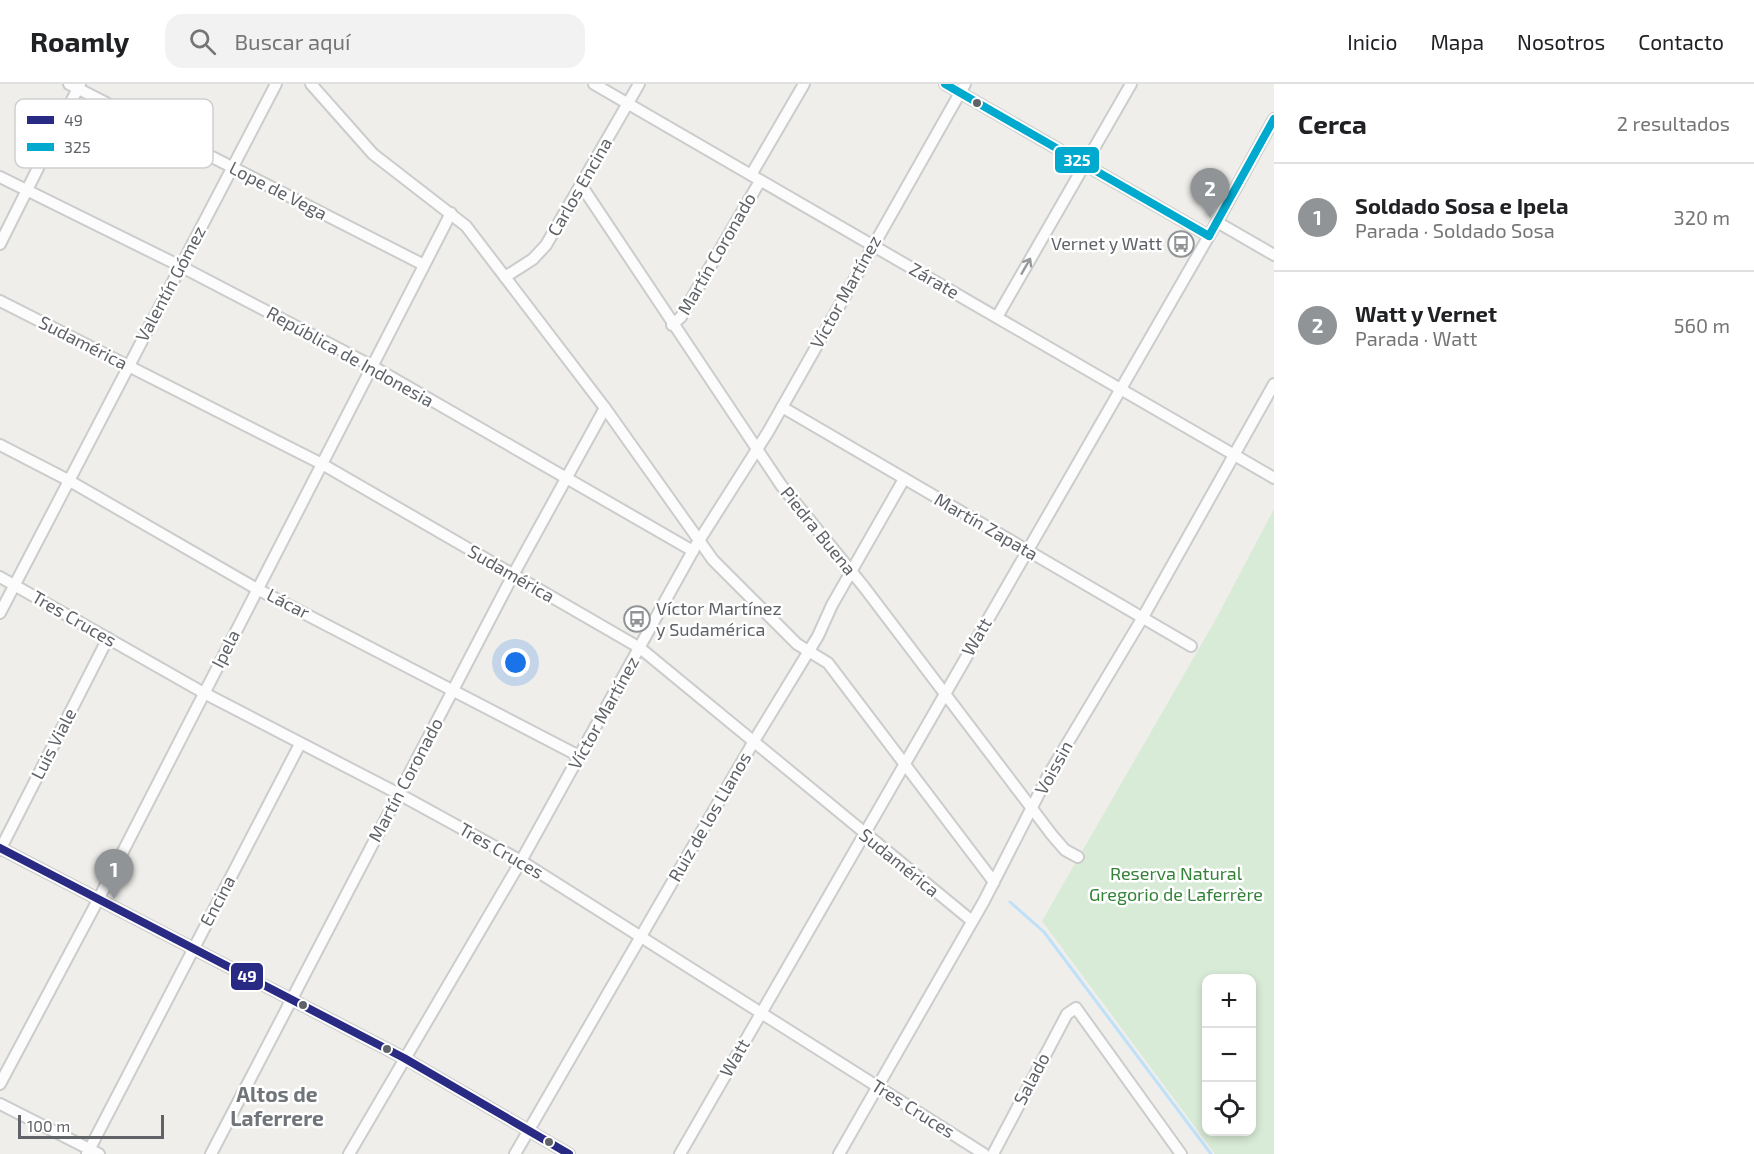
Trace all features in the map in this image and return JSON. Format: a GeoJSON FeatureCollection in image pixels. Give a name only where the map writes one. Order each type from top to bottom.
{"type":"FeatureCollection","features":[{"type":"Feature","properties":{"kind":"street","name":"Valentín Gómez"},"geometry":{"type":"LineString","coordinates":[[0,613],[276,84]]}},
{"type":"Feature","properties":{"kind":"street"},"geometry":{"type":"LineString","coordinates":[[311,84],[373,154],[466,226],[605,408],[699,541],[723,571],[792,639],[828,663],[903,765],[994,882]]}},
{"type":"Feature","properties":{"kind":"street","name":"Zárate"},"geometry":{"type":"LineString","coordinates":[[594,84],[1274,478]]}},
{"type":"Feature","properties":{"kind":"street","name":"Carlos Encina"},"geometry":{"type":"LineString","coordinates":[[505,277],[533,259],[546,245],[639,84]]}},
{"type":"Feature","properties":{"kind":"street","name":"Martín Coronado"},"geometry":{"type":"LineString","coordinates":[[672,325],[681,317],[804,84]]}},
{"type":"Feature","properties":{"kind":"street"},"geometry":{"type":"LineString","coordinates":[[945,84],[963,89],[1084,165],[1209,236]]}},
{"type":"Feature","properties":{"kind":"street"},"geometry":{"type":"LineString","coordinates":[[997,317],[1131,84]]}},
{"type":"Feature","properties":{"kind":"street","name":"Lope de Vega"},"geometry":{"type":"LineString","coordinates":[[75,86],[100,99]]}},
{"type":"Feature","properties":{"kind":"street","name":"Víctor Martínez"},"geometry":{"type":"LineString","coordinates":[[349,1154],[521,861],[693,551],[782,406],[963,89]]}},
{"type":"Feature","properties":{"kind":"street","name":"Watt"},"geometry":{"type":"LineString","coordinates":[[680,1154],[1209,236],[1274,119]]}},
{"type":"Feature","properties":{"kind":"street","name":"Lope de Vega"},"geometry":{"type":"LineString","coordinates":[[213,158],[424,265]]}},
{"type":"Feature","properties":{"kind":"street"},"geometry":{"type":"LineString","coordinates":[[0,244],[37,168]]}},
{"type":"Feature","properties":{"kind":"street","name":"República de Indonesia"},"geometry":{"type":"LineString","coordinates":[[0,177],[180,266],[372,366],[693,551]]}},
{"type":"Feature","properties":{"kind":"street","name":"Piedra Buena"},"geometry":{"type":"LineString","coordinates":[[581,185],[756,450],[813,528],[945,693],[1059,844],[1078,857]]}},
{"type":"Feature","properties":{"kind":"street","name":"Ipela"},"geometry":{"type":"LineString","coordinates":[[0,1084],[98,900],[451,213]]}},
{"type":"Feature","properties":{"kind":"street"},"geometry":{"type":"LineString","coordinates":[[1217,222],[1274,255]]}},
{"type":"Feature","properties":{"kind":"street","name":"Sudamérica"},"geometry":{"type":"LineString","coordinates":[[0,301],[322,464],[640,648],[863,834],[972,921]]}},
{"type":"Feature","properties":{"kind":"street","name":"Voissin"},"geometry":{"type":"LineString","coordinates":[[839,1154],[994,882],[1032,807],[1143,617],[1274,384]]}},
{"type":"Feature","properties":{"kind":"street","name":"Martín Zapata"},"geometry":{"type":"LineString","coordinates":[[782,406],[1191,646]]}},
{"type":"Feature","properties":{"kind":"street","name":"Martín Coronado"},"geometry":{"type":"LineString","coordinates":[[211,1154],[513,575],[605,408]]}},
{"type":"Feature","properties":{"kind":"street","name":"Lácar"},"geometry":{"type":"LineString","coordinates":[[0,445],[68,480],[257,589],[579,756]]}},
{"type":"Feature","properties":{"kind":"street","name":"Ruiz de los Llanos"},"geometry":{"type":"LineString","coordinates":[[515,1154],[754,741],[809,652],[850,572],[904,479]]}},
{"type":"Feature","properties":{"kind":"street","name":"Tres Cruces"},"geometry":{"type":"LineString","coordinates":[[0,577],[204,693],[399,794],[521,861],[984,1154]]}},
{"type":"Feature","properties":{"kind":"street","name":"Luis Viale"},"geometry":{"type":"LineString","coordinates":[[0,848],[108,638]]}},
{"type":"Feature","properties":{"kind":"street","name":"Encina"},"geometry":{"type":"LineString","coordinates":[[92,1152],[194,947],[300,744]]}},
{"type":"Feature","properties":{"kind":"street"},"geometry":{"type":"LineString","coordinates":[[0,848],[404,1058],[569,1154]]}},
{"type":"Feature","properties":{"kind":"street","name":"Salado"},"geometry":{"type":"LineString","coordinates":[[993,1154],[1067,1014],[1076,1008],[1181,1154]]}},
{"type":"Feature","properties":{"kind":"street"},"geometry":{"type":"LineString","coordinates":[[0,1104],[92,1152]]}},
{"type":"Feature","properties":{"kind":"green space","name":"Reserva Natural Gregorio de Laferrère"},"geometry":{"type":"Polygon","coordinates":[[[1274,509],[1274,1154],[1215,1154],[1042,921],[1216,619],[1274,509]]]}},
{"type":"Feature","properties":{"kind":"waterway"},"geometry":{"type":"LineString","coordinates":[[1010,902],[1044,932],[1211,1154]]}},
{"type":"Feature","properties":{"kind":"transit line","name":"325"},"geometry":{"type":"LineString","coordinates":[[945,84],[1209,236]]}},
{"type":"Feature","properties":{"kind":"transit line","name":"325"},"geometry":{"type":"LineString","coordinates":[[1209,236],[1274,119]]}},
{"type":"Feature","properties":{"kind":"transit line","name":"49"},"geometry":{"type":"LineString","coordinates":[[0,848],[404,1058],[569,1154]]}},
{"type":"Feature","properties":{"kind":"place","name":"Watt y Vernet"},"geometry":{"type":"Point","coordinates":[1210,218]}},
{"type":"Feature","properties":{"kind":"place","name":"Vernet y Watt"},"geometry":{"type":"Point","coordinates":[1181,244]}},
{"type":"Feature","properties":{"kind":"place","name":"Víctor Martínez y Sudamérica"},"geometry":{"type":"Point","coordinates":[637,619]}},
{"type":"Feature","properties":{"kind":"place","name":"Soldado Sosa e Ipela"},"geometry":{"type":"Point","coordinates":[114,899]}},
{"type":"Feature","properties":{"kind":"district","name":"Altos de Laferrere"},"geometry":{"type":"Point","coordinates":[277,1107]}}]}
